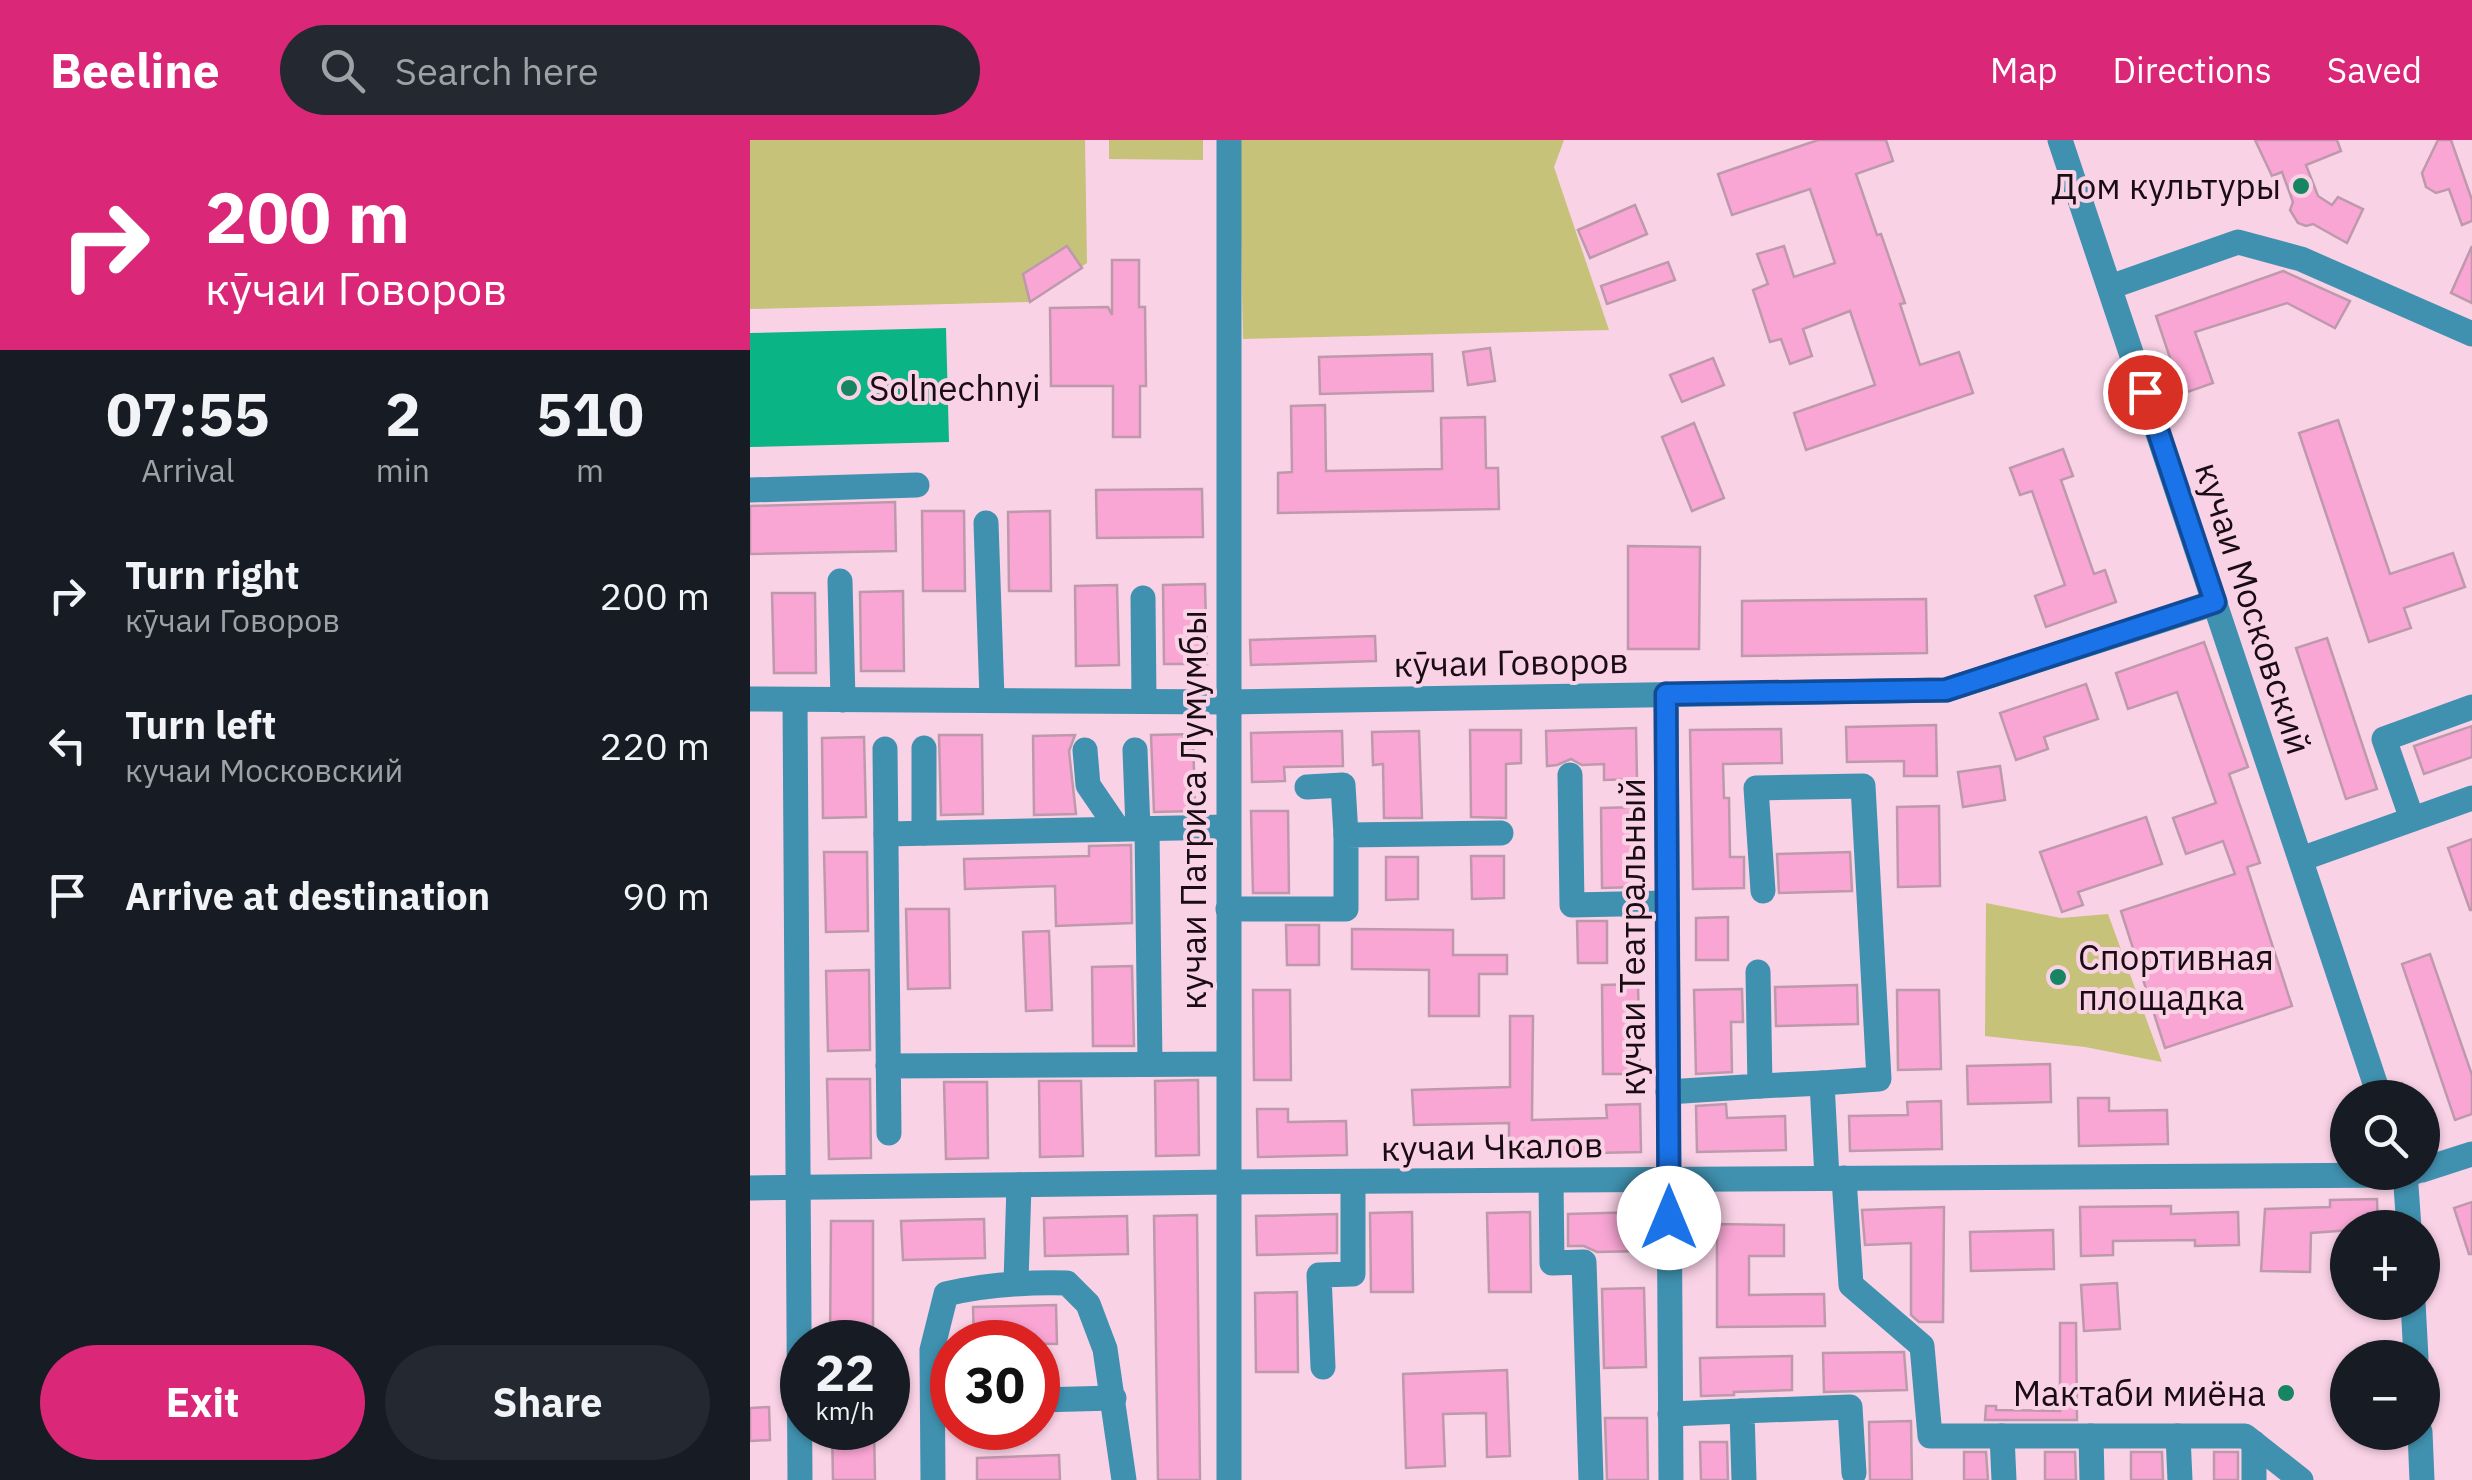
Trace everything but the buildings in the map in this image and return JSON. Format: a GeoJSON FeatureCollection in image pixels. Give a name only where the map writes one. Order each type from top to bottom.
{"type":"FeatureCollection","features":[{"type":"Feature","properties":{"kind":"street","name":"кучаи Патриса Лумумбы"},"geometry":{"type":"LineString","coordinates":[[1228,140],[1229,1480]]}},
{"type":"Feature","properties":{"kind":"street","name":"кучаи Московский"},"geometry":{"type":"LineString","coordinates":[[2060,140],[2374,1080]]}},
{"type":"Feature","properties":{"kind":"street"},"geometry":{"type":"LineString","coordinates":[[2110,288],[2238,242],[2301,259],[2472,334]]}},
{"type":"Feature","properties":{"kind":"street"},"geometry":{"type":"LineString","coordinates":[[750,490],[917,485]]}},
{"type":"Feature","properties":{"kind":"street"},"geometry":{"type":"LineString","coordinates":[[986,522],[992,698]]}},
{"type":"Feature","properties":{"kind":"street"},"geometry":{"type":"LineString","coordinates":[[840,581],[844,700]]}},
{"type":"Feature","properties":{"kind":"street"},"geometry":{"type":"LineString","coordinates":[[1142,598],[1144,700]]}},
{"type":"Feature","properties":{"kind":"street","name":"кӯчаи Говоров"},"geometry":{"type":"LineString","coordinates":[[751,696],[796,700],[1228,702],[1946,690],[2215,602]]}},
{"type":"Feature","properties":{"kind":"street","name":"кучаи Театральный"},"geometry":{"type":"LineString","coordinates":[[1666,694],[1671,1480]]}},
{"type":"Feature","properties":{"kind":"street"},"geometry":{"type":"LineString","coordinates":[[796,700],[800,1480]]}},
{"type":"Feature","properties":{"kind":"street"},"geometry":{"type":"LineString","coordinates":[[2412,819],[2384,739],[2472,707]]}},
{"type":"Feature","properties":{"kind":"street"},"geometry":{"type":"LineString","coordinates":[[924,748],[924,834]]}},
{"type":"Feature","properties":{"kind":"street"},"geometry":{"type":"LineString","coordinates":[[885,750],[889,1134]]}},
{"type":"Feature","properties":{"kind":"street"},"geometry":{"type":"LineString","coordinates":[[1085,750],[1088,785],[1135,829]]}},
{"type":"Feature","properties":{"kind":"street"},"geometry":{"type":"LineString","coordinates":[[1136,750],[1135,829],[1150,1064]]}},
{"type":"Feature","properties":{"kind":"street"},"geometry":{"type":"LineString","coordinates":[[1570,775],[1572,905],[1667,904]]}},
{"type":"Feature","properties":{"kind":"street"},"geometry":{"type":"LineString","coordinates":[[1228,909],[1346,909],[1342,785],[1307,787]]}},
{"type":"Feature","properties":{"kind":"street"},"geometry":{"type":"LineString","coordinates":[[1668,1092],[1879,1079],[1863,786],[1756,788],[1763,891]]}},
{"type":"Feature","properties":{"kind":"street"},"geometry":{"type":"LineString","coordinates":[[2301,859],[2472,798]]}},
{"type":"Feature","properties":{"kind":"street"},"geometry":{"type":"LineString","coordinates":[[886,834],[1228,827]]}},
{"type":"Feature","properties":{"kind":"street"},"geometry":{"type":"LineString","coordinates":[[1346,835],[1501,833]]}},
{"type":"Feature","properties":{"kind":"street"},"geometry":{"type":"LineString","coordinates":[[1758,972],[1760,1086]]}},
{"type":"Feature","properties":{"kind":"street"},"geometry":{"type":"LineString","coordinates":[[888,1066],[1227,1064]]}},
{"type":"Feature","properties":{"kind":"street"},"geometry":{"type":"LineString","coordinates":[[1822,1083],[1850,1285],[1922,1346],[1930,1436],[2245,1436],[2301,1480]]}},
{"type":"Feature","properties":{"kind":"street","name":"кучаи Чкалов"},"geometry":{"type":"LineString","coordinates":[[2440,1164],[2472,1154]]}},
{"type":"Feature","properties":{"kind":"street","name":"кучаи Чкалов"},"geometry":{"type":"LineString","coordinates":[[751,1186],[796,1189],[2330,1174]]}},
{"type":"Feature","properties":{"kind":"street"},"geometry":{"type":"LineString","coordinates":[[1551,1181],[1552,1262],[1584,1262],[1591,1480]]}},
{"type":"Feature","properties":{"kind":"street"},"geometry":{"type":"LineString","coordinates":[[1323,1367],[1319,1275],[1353,1274],[1353,1183]]}},
{"type":"Feature","properties":{"kind":"street"},"geometry":{"type":"LineString","coordinates":[[1016,1282],[1019,1185]]}},
{"type":"Feature","properties":{"kind":"street"},"geometry":{"type":"LineString","coordinates":[[940,1320],[946,1294],[988,1284],[1067,1283],[1088,1304],[1105,1348],[1124,1480]]}},
{"type":"Feature","properties":{"kind":"street"},"geometry":{"type":"LineString","coordinates":[[1060,1399],[1114,1398]]}},
{"type":"Feature","properties":{"kind":"street"},"geometry":{"type":"LineString","coordinates":[[1670,1414],[1850,1407],[1854,1473]]}},
{"type":"Feature","properties":{"kind":"street"},"geometry":{"type":"LineString","coordinates":[[1742,1412],[1744,1480]]}},
{"type":"Feature","properties":{"kind":"street"},"geometry":{"type":"LineString","coordinates":[[2002,1436],[2004,1480]]}},
{"type":"Feature","properties":{"kind":"street"},"geometry":{"type":"LineString","coordinates":[[2091,1436],[2092,1480]]}},
{"type":"Feature","properties":{"kind":"street"},"geometry":{"type":"LineString","coordinates":[[2178,1436],[2180,1480]]}},
{"type":"Feature","properties":{"kind":"street"},"geometry":{"type":"LineString","coordinates":[[2254,1443],[2254,1480]]}},
{"type":"Feature","properties":{"kind":"street"},"geometry":{"type":"LineString","coordinates":[[933,1480],[936,1450]]}},
{"type":"Feature","properties":{"kind":"street"},"geometry":{"type":"LineString","coordinates":[[2421,1450],[2422,1480]]}},
{"type":"Feature","properties":{"kind":"shaded area"},"geometry":{"type":"Polygon","coordinates":[[[750,140],[1085,140],[1087,263],[1030,302],[750,309],[750,140]]]}},
{"type":"Feature","properties":{"kind":"shaded area"},"geometry":{"type":"Polygon","coordinates":[[[1109,140],[1203,140],[1203,160],[1109,159],[1109,140]]]}},
{"type":"Feature","properties":{"kind":"shaded area"},"geometry":{"type":"Polygon","coordinates":[[[1239,140],[1564,140],[1554,167],[1609,330],[1243,339],[1239,140]]]}},
{"type":"Feature","properties":{"kind":"shaded area","name":"Solnechnyi"},"geometry":{"type":"Polygon","coordinates":[[[946,328],[949,442],[750,447],[750,333],[946,328]]]}},
{"type":"Feature","properties":{"kind":"shaded area","name":"Спортивная площадка"},"geometry":{"type":"Polygon","coordinates":[[[1986,903],[2061,918],[2108,914],[2162,1062],[2085,1047],[1985,1036],[1986,903]]]}},
{"type":"Feature","properties":{"kind":"place","name":"Дом культуры"},"geometry":{"type":"Point","coordinates":[2301,186]}},
{"type":"Feature","properties":{"kind":"place","name":"Solnechnyi"},"geometry":{"type":"Point","coordinates":[849,388]}},
{"type":"Feature","properties":{"kind":"place","name":"Спортивная площадка"},"geometry":{"type":"Point","coordinates":[2058,977]}},
{"type":"Feature","properties":{"kind":"place","name":"Мактаби миёна"},"geometry":{"type":"Point","coordinates":[2286,1393]}},
{"type":"Feature","properties":{"kind":"route"},"geometry":{"type":"LineString","coordinates":[[1669,1218],[1666,694],[1946,690],[2215,602],[2145,392]]}}]}
